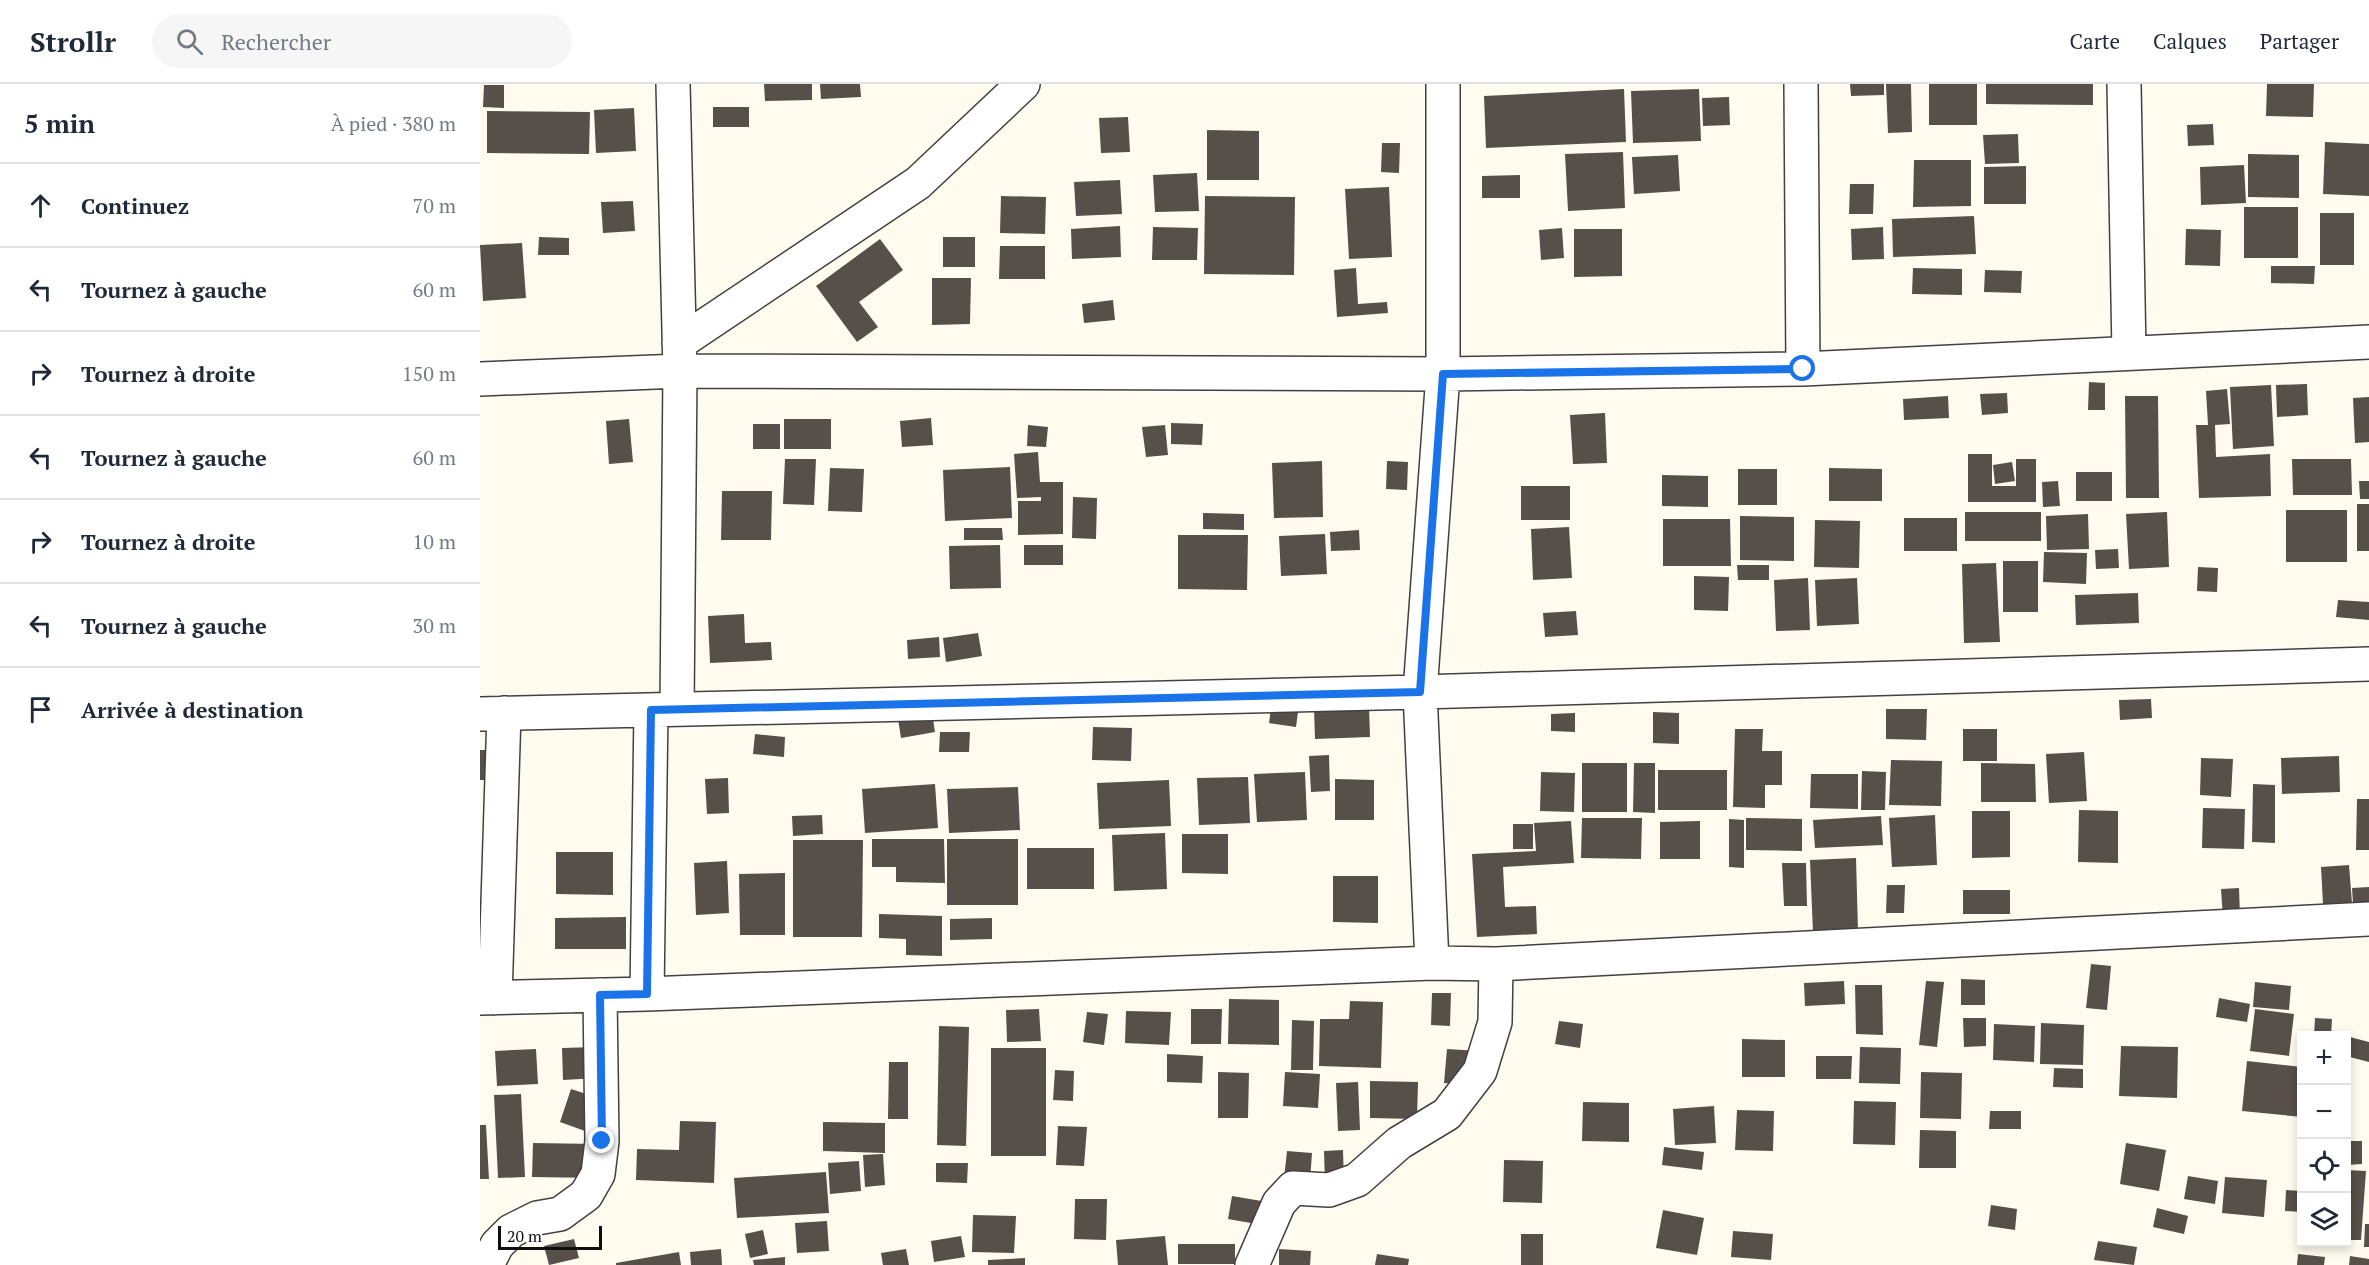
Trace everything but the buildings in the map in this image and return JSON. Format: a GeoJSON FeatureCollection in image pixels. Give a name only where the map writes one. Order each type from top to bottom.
{"type":"FeatureCollection","features":[{"type":"Feature","properties":{"kind":"street"},"geometry":{"type":"LineString","coordinates":[[647,994],[664,709],[679,357],[673,84]]}},
{"type":"Feature","properties":{"kind":"street"},"geometry":{"type":"LineString","coordinates":[[679,357],[918,183],[1023,84]]}},
{"type":"Feature","properties":{"kind":"street"},"geometry":{"type":"LineString","coordinates":[[1432,963],[1420,692],[1443,374],[1443,84]]}},
{"type":"Feature","properties":{"kind":"street"},"geometry":{"type":"LineString","coordinates":[[1801,84],[1803,369]]}},
{"type":"Feature","properties":{"kind":"street"},"geometry":{"type":"LineString","coordinates":[[2124,84],[2129,353]]}},
{"type":"Feature","properties":{"kind":"street"},"geometry":{"type":"LineString","coordinates":[[480,379],[679,357],[1443,374],[1803,369],[2369,342]]}},
{"type":"Feature","properties":{"kind":"street"},"geometry":{"type":"LineString","coordinates":[[2369,664],[1420,692],[492,713],[488,998],[647,994],[1432,963],[1496,964],[2369,919]]}},
{"type":"Feature","properties":{"kind":"street"},"geometry":{"type":"LineString","coordinates":[[1251,1265],[1279,1203],[1293,1188],[1329,1190],[1357,1180],[1399,1143],[1447,1114],[1480,1071],[1495,1022],[1496,964]]}},
{"type":"Feature","properties":{"kind":"street"},"geometry":{"type":"LineString","coordinates":[[487,1265],[497,1245],[512,1231],[537,1218],[560,1214],[586,1195],[598,1174],[602,1141],[600,995]]}},
{"type":"Feature","properties":{"kind":"route"},"geometry":{"type":"LineString","coordinates":[[602,1141],[600,995],[647,994],[651,710],[1420,692],[1443,374],[1803,369]]}}]}
